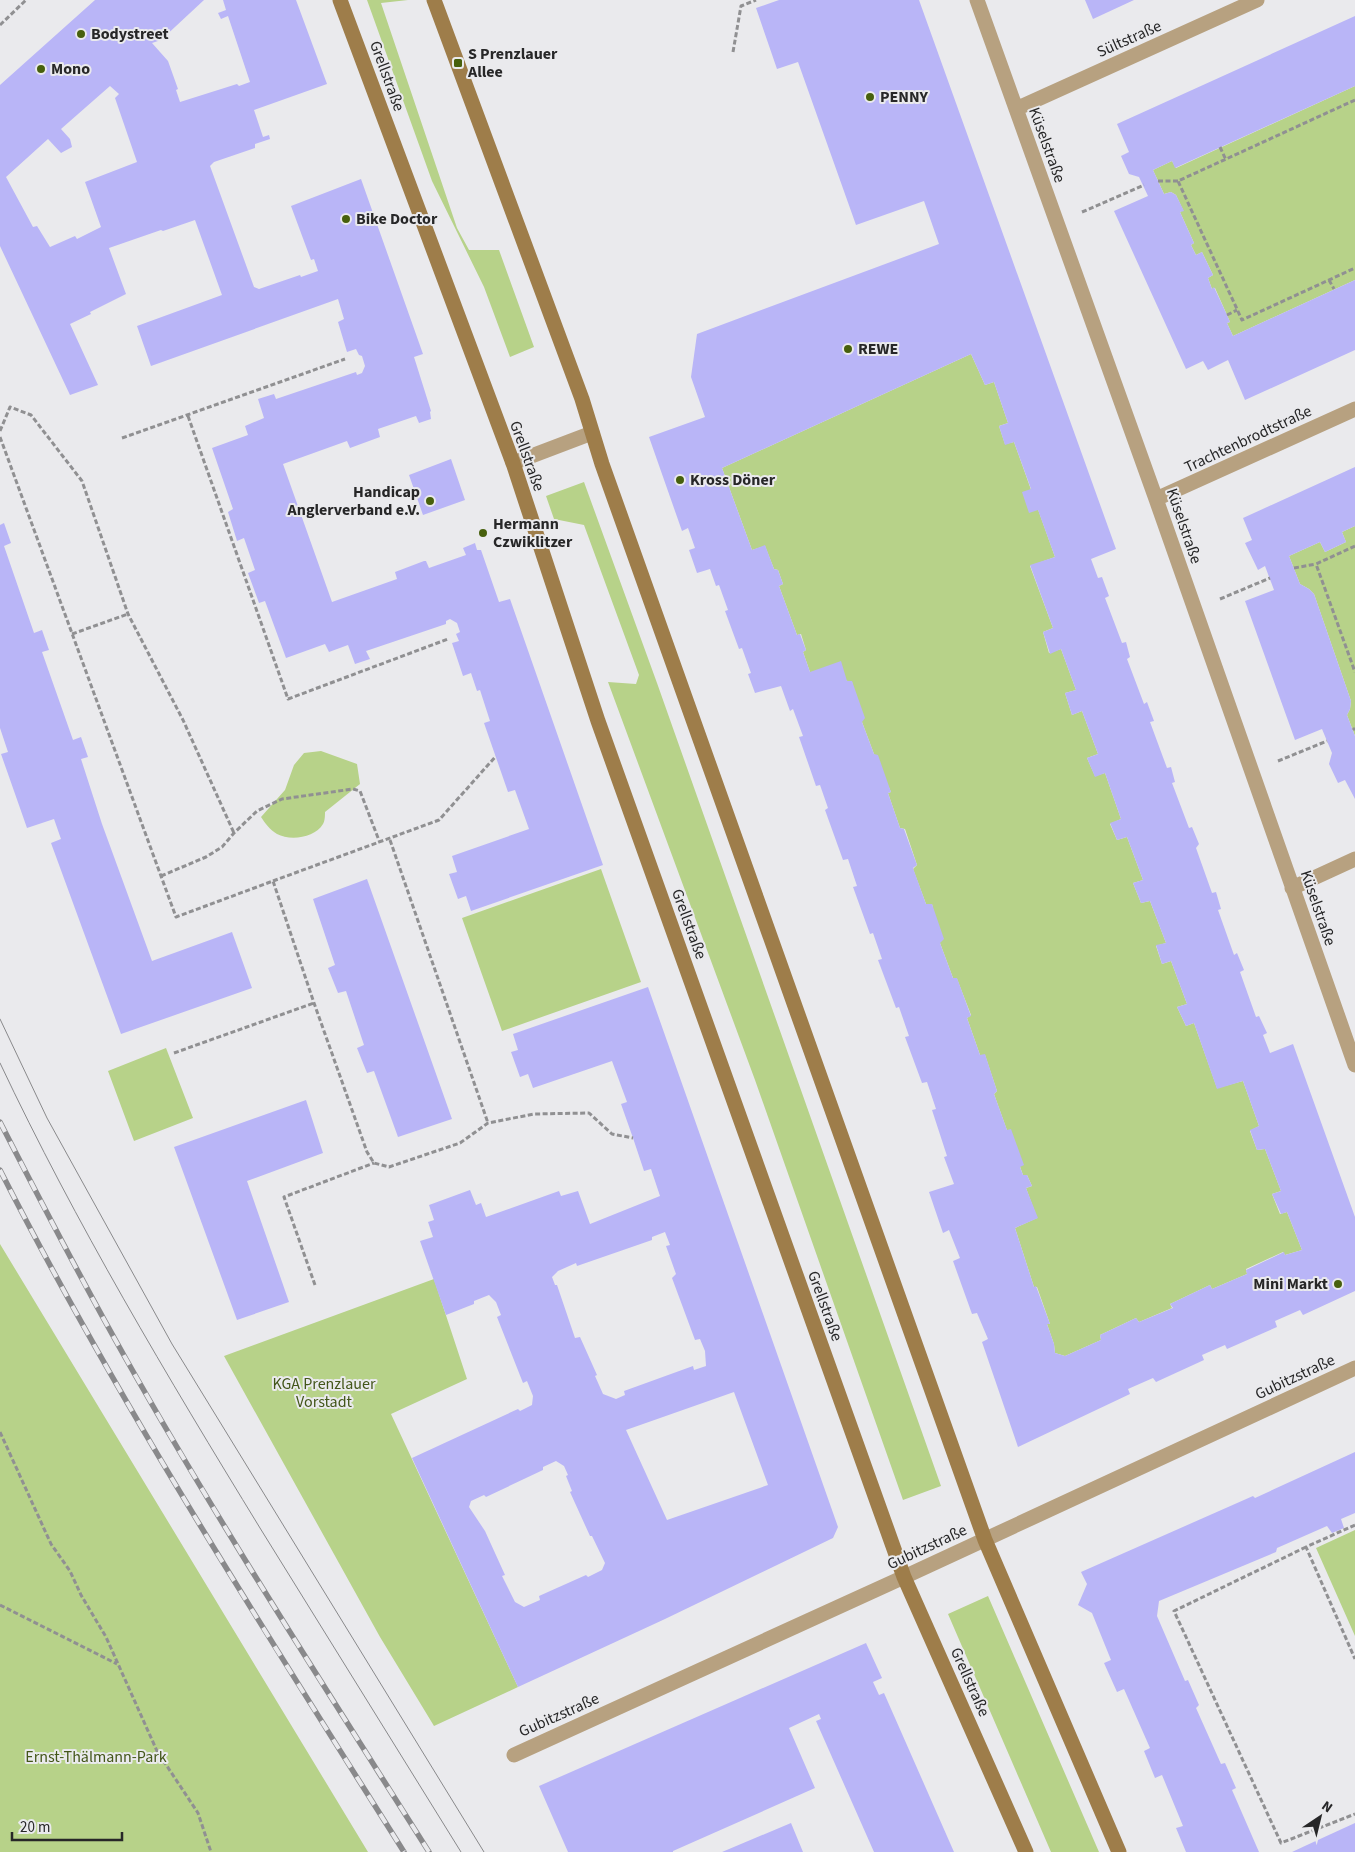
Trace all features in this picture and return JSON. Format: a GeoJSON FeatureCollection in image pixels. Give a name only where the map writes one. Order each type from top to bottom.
{"type":"FeatureCollection","features":[{"type":"Feature","properties":{"kind":"street","name":"Grellstraße"},"geometry":{"type":"LineString","coordinates":[[340,0],[512,463],[601,730],[904,1577],[1026,1852]]}},
{"type":"Feature","properties":{"kind":"street"},"geometry":{"type":"LineString","coordinates":[[434,0],[582,399],[592,434],[985,1540],[1119,1852]]}},
{"type":"Feature","properties":{"kind":"street","name":"Küselstraße"},"geometry":{"type":"LineString","coordinates":[[977,0],[1156,499],[1355,1065]]}},
{"type":"Feature","properties":{"kind":"street","name":"Sültstraße"},"geometry":{"type":"LineString","coordinates":[[1016,109],[1257,0]]}},
{"type":"Feature","properties":{"kind":"street","name":"Trachtenbrodtstraße"},"geometry":{"type":"LineString","coordinates":[[1156,499],[1355,409]]}},
{"type":"Feature","properties":{"kind":"street"},"geometry":{"type":"LineString","coordinates":[[512,463],[592,434]]}},
{"type":"Feature","properties":{"kind":"street"},"geometry":{"type":"LineString","coordinates":[[1292,888],[1355,859]]}},
{"type":"Feature","properties":{"kind":"street","name":"Gubitzstraße"},"geometry":{"type":"LineString","coordinates":[[514,1755],[985,1540],[1355,1368]]}},
{"type":"Feature","properties":{"kind":"path"},"geometry":{"type":"LineString","coordinates":[[0,25],[26,0]]}},
{"type":"Feature","properties":{"kind":"path"},"geometry":{"type":"LineString","coordinates":[[733,52],[741,6],[756,0]]}},
{"type":"Feature","properties":{"kind":"path"},"geometry":{"type":"LineString","coordinates":[[1158,181],[1178,181],[1355,100]]}},
{"type":"Feature","properties":{"kind":"path"},"geometry":{"type":"LineString","coordinates":[[1220,148],[1226,160]]}},
{"type":"Feature","properties":{"kind":"path"},"geometry":{"type":"LineString","coordinates":[[1178,181],[1242,320],[1355,268]]}},
{"type":"Feature","properties":{"kind":"path"},"geometry":{"type":"LineString","coordinates":[[1082,212],[1144,186]]}},
{"type":"Feature","properties":{"kind":"path"},"geometry":{"type":"LineString","coordinates":[[1329,280],[1334,290]]}},
{"type":"Feature","properties":{"kind":"path"},"geometry":{"type":"LineString","coordinates":[[1227,315],[1237,310]]}},
{"type":"Feature","properties":{"kind":"path"},"geometry":{"type":"LineString","coordinates":[[122,438],[345,359]]}},
{"type":"Feature","properties":{"kind":"path"},"geometry":{"type":"LineString","coordinates":[[0,430],[10,407],[31,415],[82,481],[128,614],[184,720],[234,834]]}},
{"type":"Feature","properties":{"kind":"path"},"geometry":{"type":"LineString","coordinates":[[188,416],[288,699],[448,639]]}},
{"type":"Feature","properties":{"kind":"path"},"geometry":{"type":"LineString","coordinates":[[0,437],[176,917],[390,840],[439,820],[496,756]]}},
{"type":"Feature","properties":{"kind":"path"},"geometry":{"type":"LineString","coordinates":[[1294,568],[1316,564],[1355,546]]}},
{"type":"Feature","properties":{"kind":"path"},"geometry":{"type":"LineString","coordinates":[[1316,564],[1355,672]]}},
{"type":"Feature","properties":{"kind":"path"},"geometry":{"type":"LineString","coordinates":[[1220,599],[1270,578]]}},
{"type":"Feature","properties":{"kind":"path"},"geometry":{"type":"LineString","coordinates":[[72,634],[128,614]]}},
{"type":"Feature","properties":{"kind":"path"},"geometry":{"type":"LineString","coordinates":[[1278,760],[1327,741]]}},
{"type":"Feature","properties":{"kind":"path"},"geometry":{"type":"LineString","coordinates":[[161,876],[206,857],[222,847],[257,811],[282,799],[353,789],[360,791],[380,843]]}},
{"type":"Feature","properties":{"kind":"path"},"geometry":{"type":"LineString","coordinates":[[390,840],[488,1123]]}},
{"type":"Feature","properties":{"kind":"path"},"geometry":{"type":"LineString","coordinates":[[273,881],[367,1152],[374,1163]]}},
{"type":"Feature","properties":{"kind":"path"},"geometry":{"type":"LineString","coordinates":[[174,1053],[314,1003]]}},
{"type":"Feature","properties":{"kind":"path"},"geometry":{"type":"LineString","coordinates":[[315,1285],[284,1197],[374,1163],[389,1167],[460,1143],[488,1123],[534,1114],[589,1113],[612,1134],[632,1138]]}},
{"type":"Feature","properties":{"kind":"path"},"geometry":{"type":"LineString","coordinates":[[0,1432],[51,1544],[70,1571],[80,1595],[106,1637],[156,1751],[198,1813],[211,1852]]}},
{"type":"Feature","properties":{"kind":"path"},"geometry":{"type":"LineString","coordinates":[[1355,1525],[1174,1611],[1281,1843],[1355,1814]]}},
{"type":"Feature","properties":{"kind":"path"},"geometry":{"type":"LineString","coordinates":[[1306,1547],[1355,1659]]}},
{"type":"Feature","properties":{"kind":"path"},"geometry":{"type":"LineString","coordinates":[[0,1605],[117,1664]]}},
{"type":"Feature","properties":{"kind":"green space"},"geometry":{"type":"Polygon","coordinates":[[[367,0],[408,0],[381,3],[457,228],[469,250],[499,250],[534,347],[510,357],[484,287],[432,181],[367,0]]]}},
{"type":"Feature","properties":{"kind":"green space"},"geometry":{"type":"Polygon","coordinates":[[[1355,86],[1355,280],[1233,336],[1227,323],[1230,322],[1215,288],[1212,289],[1208,278],[1213,275],[1202,252],[1196,255],[1191,245],[1194,243],[1180,212],[1183,210],[1176,195],[1171,192],[1164,194],[1153,170],[1172,161],[1176,168],[1355,86]]]}},
{"type":"Feature","properties":{"kind":"green space"},"geometry":{"type":"Polygon","coordinates":[[[971,354],[985,385],[994,382],[1008,423],[999,426],[1005,444],[1014,442],[1055,557],[1030,566],[1053,628],[1043,632],[1049,653],[1061,649],[1076,690],[1065,693],[1072,715],[1082,711],[1098,754],[1087,758],[1095,776],[1105,773],[1121,819],[1110,824],[1117,840],[1127,837],[1143,880],[1133,883],[1141,903],[1150,901],[1166,943],[1156,946],[1162,964],[1171,961],[1187,1004],[1177,1007],[1186,1026],[1194,1023],[1217,1088],[1243,1081],[1259,1126],[1250,1131],[1257,1150],[1265,1149],[1281,1191],[1272,1194],[1280,1214],[1287,1212],[1302,1250],[1285,1255],[1283,1252],[1246,1269],[1247,1274],[1212,1289],[1210,1285],[1170,1304],[1172,1308],[1139,1322],[1136,1318],[1100,1335],[1101,1340],[1065,1356],[1055,1353],[1047,1324],[1050,1324],[1037,1287],[1034,1287],[1015,1228],[1037,1218],[1026,1188],[1032,1186],[1027,1175],[1023,1175],[994,1094],[997,1091],[985,1055],[980,1055],[967,1018],[971,1015],[957,979],[953,978],[940,943],[932,904],[926,904],[913,869],[917,865],[905,829],[900,828],[888,793],[891,792],[862,722],[852,682],[810,672],[803,652],[806,650],[801,634],[797,635],[779,586],[783,584],[778,570],[774,569],[765,546],[752,550],[722,468],[971,354]]]}},
{"type":"Feature","properties":{"kind":"green space"},"geometry":{"type":"Polygon","coordinates":[[[584,482],[941,1486],[903,1500],[755,1080],[608,682],[636,684],[639,675],[584,525],[554,519],[546,496],[584,482]]]}},
{"type":"Feature","properties":{"kind":"green space"},"geometry":{"type":"Polygon","coordinates":[[[1355,526],[1355,736],[1347,715],[1351,701],[1314,594],[1300,584],[1289,556],[1320,542],[1325,552],[1346,542],[1342,532],[1355,526]]]}},
{"type":"Feature","properties":{"kind":"green space"},"geometry":{"type":"Polygon","coordinates":[[[321,751],[357,764],[360,784],[325,812],[324,823],[319,829],[308,835],[295,838],[277,834],[261,817],[285,790],[294,765],[304,753],[321,751]]]}},
{"type":"Feature","properties":{"kind":"green space"},"geometry":{"type":"Polygon","coordinates":[[[601,869],[641,982],[502,1031],[462,918],[601,869]]]}},
{"type":"Feature","properties":{"kind":"green space"},"geometry":{"type":"Polygon","coordinates":[[[166,1048],[193,1118],[134,1141],[108,1071],[166,1048]]]}},
{"type":"Feature","properties":{"kind":"green space","name":"Ernst-Thälmann-Park"},"geometry":{"type":"Polygon","coordinates":[[[0,1244],[368,1852],[0,1852],[0,1244]]]}},
{"type":"Feature","properties":{"kind":"green space","name":"KGA Prenzlauer Vorstadt"},"geometry":{"type":"Polygon","coordinates":[[[434,1279],[467,1379],[391,1414],[518,1687],[434,1726],[380,1637],[224,1356],[434,1279]]]}},
{"type":"Feature","properties":{"kind":"green space"},"geometry":{"type":"Polygon","coordinates":[[[1355,1530],[1355,1636],[1316,1548],[1355,1530]]]}},
{"type":"Feature","properties":{"kind":"green space"},"geometry":{"type":"Polygon","coordinates":[[[988,1596],[1099,1852],[1051,1852],[948,1614],[988,1596]]]}},
{"type":"Feature","properties":{"kind":"building"},"geometry":{"type":"Polygon","coordinates":[[[95,0],[204,0],[161,40],[152,43],[168,61],[178,89],[176,90],[180,102],[237,84],[239,86],[250,82],[228,16],[221,19],[218,13],[226,10],[223,0],[296,0],[327,84],[254,110],[263,137],[269,135],[270,139],[255,144],[255,148],[214,162],[210,166],[254,287],[259,289],[318,271],[314,259],[311,260],[291,206],[361,179],[423,354],[414,357],[431,411],[431,419],[419,423],[416,416],[378,429],[380,437],[350,448],[347,441],[283,464],[332,602],[397,579],[395,572],[424,561],[426,561],[429,568],[466,555],[463,548],[475,543],[477,550],[481,550],[499,602],[510,599],[603,865],[471,911],[466,896],[458,899],[449,874],[457,872],[452,856],[529,829],[515,790],[508,792],[484,723],[490,721],[480,690],[477,691],[471,673],[463,676],[452,643],[459,641],[456,634],[460,632],[457,623],[450,619],[446,621],[446,624],[366,651],[370,659],[355,664],[348,645],[329,652],[325,644],[286,658],[265,601],[259,603],[248,573],[255,570],[244,538],[237,541],[228,512],[233,509],[212,448],[248,435],[245,426],[264,418],[258,399],[274,394],[276,399],[356,372],[357,375],[362,373],[365,366],[362,356],[359,355],[356,349],[347,352],[338,322],[344,319],[338,299],[151,366],[137,326],[222,295],[195,220],[109,248],[126,294],[70,324],[98,385],[70,395],[0,246],[0,85],[95,0]],[[110,86],[61,129],[70,139],[72,147],[61,153],[48,139],[6,177],[33,227],[37,226],[50,247],[75,236],[77,239],[101,227],[85,182],[137,162],[115,98],[119,94],[110,86]]]}},
{"type":"Feature","properties":{"kind":"building"},"geometry":{"type":"Polygon","coordinates":[[[779,0],[919,0],[1116,549],[1091,559],[1098,578],[1102,577],[1109,596],[1105,598],[1122,643],[1126,642],[1130,657],[1127,659],[1144,704],[1147,702],[1154,721],[1150,722],[1167,768],[1171,767],[1175,782],[1172,783],[1189,828],[1192,827],[1199,844],[1196,848],[1212,893],[1216,892],[1221,909],[1218,910],[1234,955],[1237,953],[1244,970],[1240,972],[1256,1017],[1259,1016],[1267,1033],[1263,1035],[1270,1053],[1293,1044],[1355,1217],[1355,1291],[1303,1315],[1300,1310],[1275,1321],[1277,1327],[1227,1349],[1225,1345],[1202,1355],[1204,1360],[1156,1382],[1153,1378],[1128,1389],[1130,1394],[1018,1447],[982,1342],[988,1339],[977,1313],[972,1314],[953,1261],[960,1258],[949,1230],[943,1233],[929,1192],[954,1184],[944,1157],[947,1156],[932,1110],[936,1109],[927,1082],[922,1083],[905,1037],[909,1036],[899,1007],[896,1008],[878,960],[882,959],[873,933],[870,934],[853,887],[857,886],[848,859],[843,860],[825,810],[828,808],[820,785],[816,786],[799,737],[803,736],[793,709],[790,711],[781,686],[755,693],[748,674],[751,673],[742,648],[739,649],[725,611],[728,610],[719,585],[716,586],[710,569],[697,573],[689,550],[695,548],[688,528],[682,531],[649,437],[705,417],[691,377],[697,334],[939,244],[924,201],[856,225],[798,62],[777,69],[756,8],[779,0]],[[971,354],[722,468],[752,550],[765,545],[774,569],[778,570],[783,584],[779,586],[797,635],[800,634],[806,650],[803,652],[810,672],[841,661],[847,681],[852,681],[865,718],[862,722],[874,754],[878,755],[891,792],[888,793],[900,828],[904,829],[917,865],[913,868],[926,904],[932,904],[944,939],[940,943],[953,978],[957,978],[971,1016],[967,1018],[980,1055],[985,1054],[997,1091],[994,1094],[1007,1130],[1011,1129],[1024,1165],[1020,1167],[1023,1175],[1027,1175],[1032,1186],[1026,1188],[1038,1218],[1015,1228],[1034,1287],[1036,1286],[1050,1324],[1047,1324],[1055,1353],[1065,1356],[1101,1340],[1100,1335],[1136,1318],[1139,1322],[1173,1308],[1170,1304],[1210,1285],[1212,1289],[1247,1274],[1246,1270],[1284,1252],[1285,1255],[1302,1250],[1287,1212],[1281,1214],[1272,1194],[1281,1191],[1265,1149],[1257,1150],[1250,1130],[1259,1126],[1243,1081],[1217,1089],[1194,1023],[1186,1026],[1177,1007],[1187,1004],[1171,961],[1162,964],[1156,945],[1166,943],[1150,901],[1141,903],[1133,883],[1143,880],[1127,837],[1117,840],[1110,823],[1121,819],[1105,773],[1095,777],[1087,758],[1098,754],[1082,711],[1072,715],[1065,693],[1076,690],[1061,649],[1050,654],[1043,632],[1053,628],[1030,565],[1055,557],[1038,510],[1029,513],[1022,492],[1031,489],[1014,442],[1005,445],[999,426],[1008,423],[994,382],[985,385],[971,354]]]}},
{"type":"Feature","properties":{"kind":"building"},"geometry":{"type":"Polygon","coordinates":[[[1085,0],[1134,0],[1093,19],[1085,0]]]}},
{"type":"Feature","properties":{"kind":"building"},"geometry":{"type":"Polygon","coordinates":[[[1355,16],[1355,86],[1175,168],[1172,161],[1153,170],[1164,194],[1171,192],[1176,195],[1184,211],[1180,212],[1194,243],[1191,245],[1196,255],[1202,252],[1213,275],[1208,278],[1227,315],[1230,322],[1227,323],[1233,336],[1355,280],[1355,350],[1245,400],[1228,360],[1208,370],[1203,361],[1186,369],[1114,211],[1148,196],[1139,177],[1129,174],[1121,156],[1129,152],[1117,124],[1355,16]]]}},
{"type":"Feature","properties":{"kind":"building"},"geometry":{"type":"Polygon","coordinates":[[[451,459],[465,500],[423,515],[409,475],[451,459]]]}},
{"type":"Feature","properties":{"kind":"building"},"geometry":{"type":"Polygon","coordinates":[[[1355,467],[1355,526],[1342,532],[1346,542],[1325,552],[1320,542],[1289,556],[1300,584],[1314,594],[1351,701],[1347,715],[1355,736],[1355,799],[1345,780],[1338,783],[1329,764],[1332,753],[1322,729],[1295,740],[1245,601],[1274,590],[1265,566],[1258,570],[1245,543],[1252,540],[1243,518],[1355,467]]]}},
{"type":"Feature","properties":{"kind":"building"},"geometry":{"type":"Polygon","coordinates":[[[4,523],[11,543],[4,546],[34,633],[42,630],[49,650],[42,652],[73,740],[81,737],[88,757],[81,759],[102,824],[152,961],[232,932],[252,988],[121,1034],[51,843],[61,839],[54,819],[27,828],[1,754],[8,752],[0,728],[0,525],[4,523]]]}},
{"type":"Feature","properties":{"kind":"building"},"geometry":{"type":"Polygon","coordinates":[[[367,879],[452,1119],[398,1137],[374,1071],[367,1073],[357,1048],[364,1045],[346,991],[338,993],[328,968],[335,965],[313,899],[367,879]]]}},
{"type":"Feature","properties":{"kind":"building"},"geometry":{"type":"Polygon","coordinates":[[[648,987],[838,1527],[833,1538],[518,1687],[412,1458],[518,1409],[520,1411],[532,1405],[533,1396],[527,1381],[523,1383],[497,1317],[501,1315],[496,1302],[489,1295],[474,1301],[474,1304],[446,1315],[420,1241],[433,1237],[428,1222],[434,1220],[429,1205],[470,1190],[476,1205],[481,1203],[486,1217],[559,1191],[561,1196],[578,1191],[590,1224],[660,1196],[651,1169],[644,1171],[621,1104],[627,1102],[612,1061],[533,1088],[528,1074],[520,1077],[511,1052],[518,1050],[513,1034],[648,987]],[[665,1232],[652,1237],[652,1240],[577,1266],[576,1263],[558,1271],[552,1277],[555,1285],[557,1285],[575,1338],[580,1337],[597,1375],[595,1376],[603,1394],[616,1399],[625,1395],[624,1391],[693,1366],[694,1370],[706,1366],[705,1351],[700,1339],[695,1340],[672,1278],[676,1274],[666,1246],[670,1245],[665,1232]],[[734,1392],[626,1430],[667,1520],[768,1485],[734,1392]],[[556,1461],[543,1467],[543,1470],[486,1497],[484,1495],[471,1501],[469,1507],[485,1531],[505,1575],[502,1576],[515,1602],[524,1607],[540,1600],[539,1596],[602,1570],[605,1563],[592,1536],[590,1536],[570,1492],[572,1491],[564,1466],[556,1461]]]}},
{"type":"Feature","properties":{"kind":"building"},"geometry":{"type":"Polygon","coordinates":[[[306,1100],[323,1153],[247,1181],[289,1302],[237,1320],[174,1147],[306,1100]]]}},
{"type":"Feature","properties":{"kind":"building"},"geometry":{"type":"Polygon","coordinates":[[[1355,1452],[1355,1513],[1341,1519],[1344,1528],[1332,1533],[1327,1526],[1277,1548],[1276,1552],[1159,1601],[1157,1616],[1185,1681],[1188,1680],[1199,1705],[1196,1708],[1221,1764],[1225,1763],[1236,1788],[1232,1790],[1259,1852],[1186,1852],[1176,1828],[1183,1826],[1162,1775],[1155,1778],[1144,1751],[1150,1748],[1124,1689],[1117,1692],[1104,1663],[1111,1660],[1092,1613],[1078,1605],[1087,1584],[1081,1572],[1253,1496],[1255,1498],[1355,1452]]]}},
{"type":"Feature","properties":{"kind":"building"},"geometry":{"type":"Polygon","coordinates":[[[866,1643],[882,1678],[873,1682],[879,1695],[884,1693],[954,1852],[874,1852],[816,1721],[821,1719],[819,1714],[789,1728],[815,1788],[673,1852],[568,1852],[539,1786],[866,1643]]]}},
{"type":"Feature","properties":{"kind":"building"},"geometry":{"type":"Polygon","coordinates":[[[791,1823],[803,1852],[722,1852],[791,1823]]]}},
{"type":"Feature","properties":{"kind":"building"},"geometry":{"type":"Polygon","coordinates":[[[1355,1823],[1355,1852],[1292,1852],[1307,1845],[1355,1823]]]}},
{"type":"Feature","properties":{"kind":"tram line"},"geometry":{"type":"LineString","coordinates":[[0,1019],[47,1118],[172,1344],[484,1852]]}},
{"type":"Feature","properties":{"kind":"tram line"},"geometry":{"type":"LineString","coordinates":[[0,1063],[91,1241],[157,1357],[260,1528],[461,1852]]}},
{"type":"Feature","properties":{"kind":"railway"},"geometry":{"type":"LineString","coordinates":[[0,1122],[46,1212],[162,1422],[274,1607],[429,1852]]}},
{"type":"Feature","properties":{"kind":"railway"},"geometry":{"type":"LineString","coordinates":[[0,1170],[46,1258],[143,1430],[194,1516],[404,1852]]}},
{"type":"Feature","properties":{"kind":"place","name":"Bodystreet"},"geometry":{"type":"Point","coordinates":[81,34]}},
{"type":"Feature","properties":{"kind":"place","name":"S Prenzlauer Allee"},"geometry":{"type":"Point","coordinates":[458,63]}},
{"type":"Feature","properties":{"kind":"place","name":"Mono"},"geometry":{"type":"Point","coordinates":[41,69]}},
{"type":"Feature","properties":{"kind":"place","name":"PENNY"},"geometry":{"type":"Point","coordinates":[870,97]}},
{"type":"Feature","properties":{"kind":"place","name":"Bike Doctor"},"geometry":{"type":"Point","coordinates":[346,219]}},
{"type":"Feature","properties":{"kind":"place","name":"REWE"},"geometry":{"type":"Point","coordinates":[848,349]}},
{"type":"Feature","properties":{"kind":"place","name":"Kross Döner"},"geometry":{"type":"Point","coordinates":[680,480]}},
{"type":"Feature","properties":{"kind":"place","name":"Handicap Anglerverband e.V."},"geometry":{"type":"Point","coordinates":[430,501]}},
{"type":"Feature","properties":{"kind":"place","name":"Hermann Czwiklitzer"},"geometry":{"type":"Point","coordinates":[483,533]}},
{"type":"Feature","properties":{"kind":"place","name":"Mini Markt"},"geometry":{"type":"Point","coordinates":[1338,1284]}}]}
